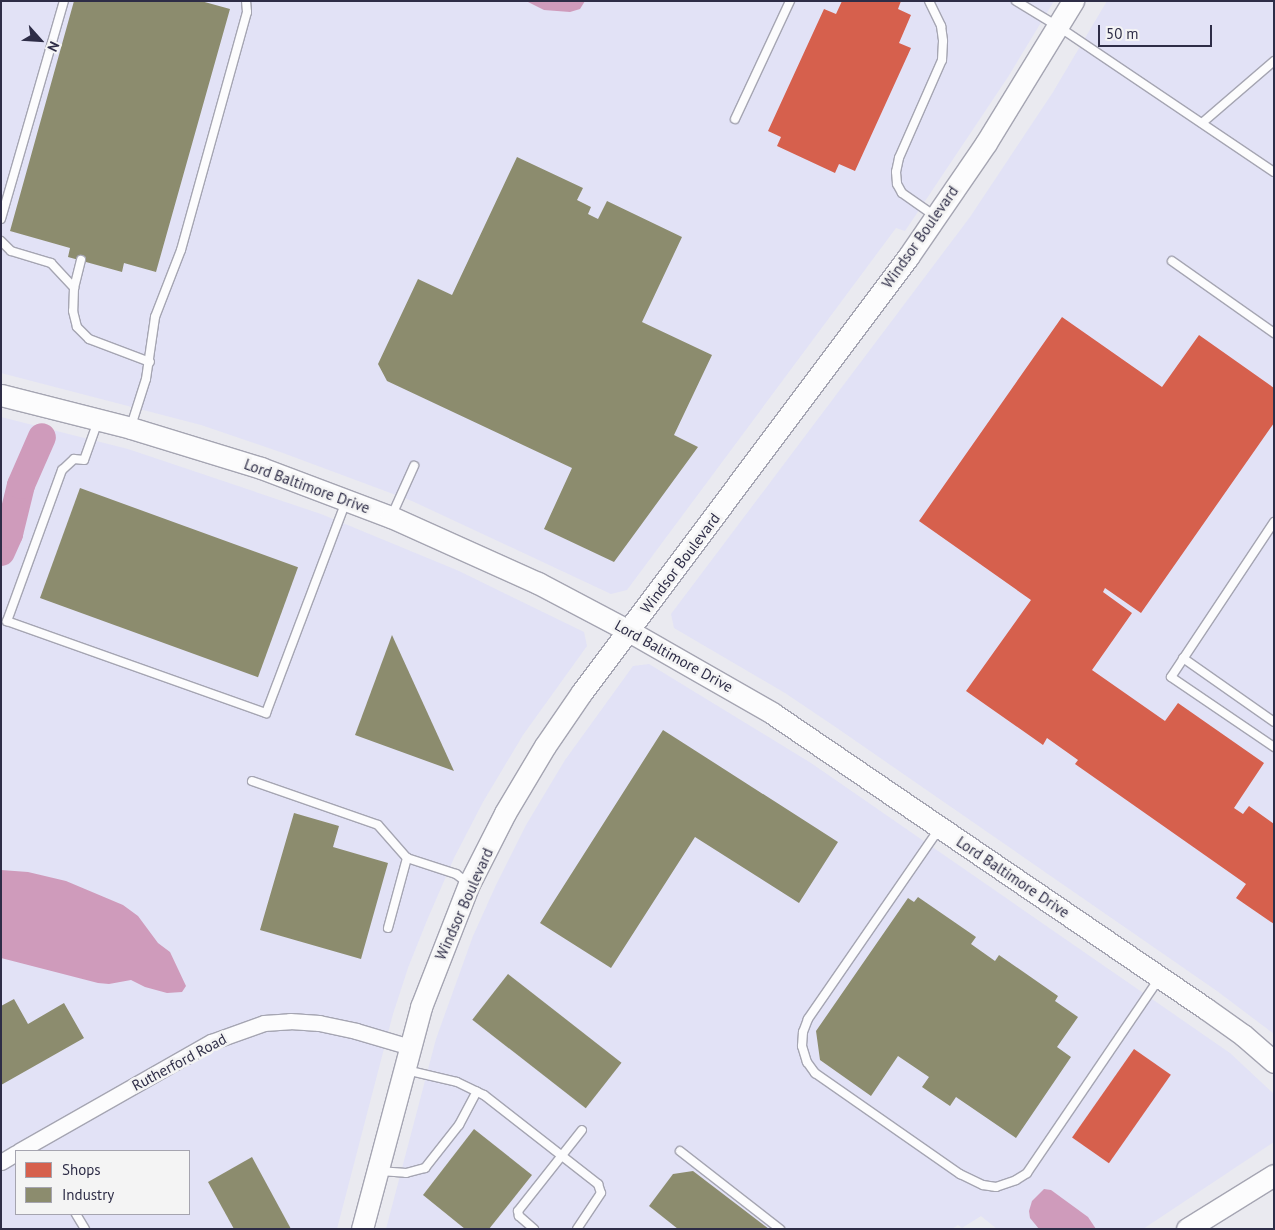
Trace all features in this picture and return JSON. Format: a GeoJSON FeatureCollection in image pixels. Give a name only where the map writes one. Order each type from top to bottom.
{"type":"FeatureCollection","features":[{"type":"Feature","properties":{"kind":"main road","name":"Windsor Boulevard"},"geometry":{"type":"LineString","coordinates":[[362,1229],[421,1007],[469,884],[506,812],[545,746],[582,692],[936,216],[986,143],[1059,27],[1073,1]]}},
{"type":"Feature","properties":{"kind":"main road","name":"Lord Baltimore Drive"},"geometry":{"type":"LineString","coordinates":[[1,395],[131,428],[207,450],[346,499],[391,517],[538,583],[629,631],[772,713],[1243,1035],[1274,1062]]}},
{"type":"Feature","properties":{"kind":"main road"},"geometry":{"type":"LineString","coordinates":[[1187,1229],[1274,1176]]}},
{"type":"Feature","properties":{"kind":"street","name":"Rutherford Road"},"geometry":{"type":"LineString","coordinates":[[36,1147],[211,1042],[264,1023],[290,1021],[319,1023],[356,1031],[410,1047]]}},
{"type":"Feature","properties":{"kind":"street","name":"Rutherford Road"},"geometry":{"type":"LineString","coordinates":[[1,1162],[15,1154]]}},
{"type":"Feature","properties":{"kind":"lane"},"geometry":{"type":"LineString","coordinates":[[1,219],[64,1]]}},
{"type":"Feature","properties":{"kind":"lane"},"geometry":{"type":"LineString","coordinates":[[131,428],[150,362],[155,317],[182,250],[247,12],[246,1]]}},
{"type":"Feature","properties":{"kind":"lane"},"geometry":{"type":"LineString","coordinates":[[735,119],[790,1]]}},
{"type":"Feature","properties":{"kind":"lane"},"geometry":{"type":"LineString","coordinates":[[929,1],[941,26],[943,41],[942,60],[935,82],[899,158],[896,172],[897,184],[902,192],[936,216]]}},
{"type":"Feature","properties":{"kind":"lane"},"geometry":{"type":"LineString","coordinates":[[1016,1],[1059,27],[1274,172]]}},
{"type":"Feature","properties":{"kind":"lane"},"geometry":{"type":"LineString","coordinates":[[1202,123],[1274,61]]}},
{"type":"Feature","properties":{"kind":"lane"},"geometry":{"type":"LineString","coordinates":[[1,242],[11,251],[51,263],[74,288]]}},
{"type":"Feature","properties":{"kind":"lane"},"geometry":{"type":"LineString","coordinates":[[81,260],[74,288],[73,311],[77,327],[89,339],[150,362]]}},
{"type":"Feature","properties":{"kind":"lane"},"geometry":{"type":"LineString","coordinates":[[1172,261],[1274,333]]}},
{"type":"Feature","properties":{"kind":"lane"},"geometry":{"type":"LineString","coordinates":[[98,420],[84,460],[74,459],[62,470],[7,621],[266,713],[346,499]]}},
{"type":"Feature","properties":{"kind":"lane"},"geometry":{"type":"LineString","coordinates":[[391,517],[414,466]]}},
{"type":"Feature","properties":{"kind":"lane"},"geometry":{"type":"LineString","coordinates":[[1274,522],[1170,677],[1274,747]]}},
{"type":"Feature","properties":{"kind":"lane"},"geometry":{"type":"LineString","coordinates":[[1183,658],[1274,722]]}},
{"type":"Feature","properties":{"kind":"lane"},"geometry":{"type":"LineString","coordinates":[[252,781],[378,825],[407,858],[456,874],[469,884]]}},
{"type":"Feature","properties":{"kind":"lane"},"geometry":{"type":"LineString","coordinates":[[941,827],[808,1020],[803,1032],[802,1046],[807,1062],[815,1073],[960,1174],[983,1185],[996,1187],[1016,1180],[1027,1173],[1160,978]]}},
{"type":"Feature","properties":{"kind":"lane"},"geometry":{"type":"LineString","coordinates":[[388,928],[407,858]]}},
{"type":"Feature","properties":{"kind":"lane"},"geometry":{"type":"LineString","coordinates":[[404,1070],[457,1082],[477,1091],[598,1184],[601,1193],[576,1229]]}},
{"type":"Feature","properties":{"kind":"lane"},"geometry":{"type":"LineString","coordinates":[[378,1171],[406,1173],[425,1168],[459,1125],[477,1091]]}},
{"type":"Feature","properties":{"kind":"lane"},"geometry":{"type":"LineString","coordinates":[[534,1229],[518,1216],[518,1211],[582,1130]]}},
{"type":"Feature","properties":{"kind":"lane"},"geometry":{"type":"LineString","coordinates":[[680,1151],[780,1229]]}},
{"type":"Feature","properties":{"kind":"lane"},"geometry":{"type":"LineString","coordinates":[[77,1215],[85,1229]]}},
{"type":"Feature","properties":{"kind":"shaded area"},"geometry":{"type":"Polygon","coordinates":[[[1,1],[1054,1],[1008,77],[905,231],[896,228],[627,590],[611,594],[412,501],[283,453],[201,425],[1,373],[1,1]]]}},
{"type":"Feature","properties":{"kind":"shaded area"},"geometry":{"type":"Polygon","coordinates":[[[526,1],[585,1],[580,9],[570,12],[544,10],[526,1]]]}},
{"type":"Feature","properties":{"kind":"shaded area"},"geometry":{"type":"Polygon","coordinates":[[[1107,1],[1274,1],[1274,1034],[1217,991],[834,726],[785,693],[674,628],[671,614],[970,217],[1053,92],[1107,1]]]}},
{"type":"Feature","properties":{"kind":"shaded area"},"geometry":{"type":"Polygon","coordinates":[[[1,417],[128,449],[321,514],[459,571],[584,632],[587,646],[523,735],[483,802],[454,858],[428,918],[408,968],[393,1014],[337,1229],[1,1229],[1,417]]]}},
{"type":"Feature","properties":{"kind":"shaded area"},"geometry":{"type":"Polygon","coordinates":[[[649,664],[811,763],[1230,1053],[1274,1094],[1274,1142],[1143,1229],[997,1229],[981,1216],[962,1228],[958,1225],[952,1229],[386,1229],[436,1039],[473,936],[496,885],[526,825],[565,760],[633,666],[649,664]]]}},
{"type":"Feature","properties":{"kind":"shaded area"},"geometry":{"type":"Polygon","coordinates":[[[1,870],[28,872],[66,881],[123,905],[138,916],[158,943],[170,952],[186,986],[182,992],[167,993],[145,987],[131,980],[109,984],[98,983],[1,958],[1,870]]]}},
{"type":"Feature","properties":{"kind":"shaded area"},"geometry":{"type":"Polygon","coordinates":[[[1044,1189],[1051,1190],[1088,1217],[1096,1229],[1039,1229],[1030,1218],[1029,1211],[1032,1201],[1044,1189]]]}},
{"type":"Feature","properties":{"kind":"building: Shops"},"geometry":{"type":"Polygon","coordinates":[[[842,1],[901,1],[898,9],[911,15],[899,43],[911,48],[855,171],[839,164],[835,173],[777,146],[781,137],[768,131],[824,9],[836,14],[842,1]]]}},
{"type":"Feature","properties":{"kind":"building: Shops"},"geometry":{"type":"Polygon","coordinates":[[[1062,317],[1162,387],[1199,335],[1274,388],[1274,423],[1141,613],[1105,588],[1103,592],[1132,613],[1092,670],[1165,721],[1178,703],[1264,763],[1234,808],[1243,814],[1249,806],[1274,824],[1274,924],[1236,898],[1246,884],[1075,764],[1078,760],[1047,738],[1043,745],[966,691],[1031,600],[919,521],[1062,317]]]}},
{"type":"Feature","properties":{"kind":"building: Shops"},"geometry":{"type":"Polygon","coordinates":[[[1134,1049],[1171,1075],[1109,1163],[1072,1137],[1134,1049]]]}},
{"type":"Feature","properties":{"kind":"building: Industry"},"geometry":{"type":"Polygon","coordinates":[[[74,1],[201,1],[230,9],[156,272],[124,263],[122,272],[68,257],[70,248],[10,231],[74,1]]]}},
{"type":"Feature","properties":{"kind":"building: Industry"},"geometry":{"type":"Polygon","coordinates":[[[517,157],[583,188],[577,200],[591,207],[588,214],[598,219],[607,201],[682,237],[642,322],[712,355],[674,435],[698,447],[614,562],[544,529],[572,468],[387,381],[378,364],[418,279],[452,295],[517,157]]]}},
{"type":"Feature","properties":{"kind":"building: Industry"},"geometry":{"type":"Polygon","coordinates":[[[80,488],[298,567],[258,677],[40,598],[80,488]]]}},
{"type":"Feature","properties":{"kind":"building: Industry"},"geometry":{"type":"Polygon","coordinates":[[[392,635],[454,771],[355,735],[392,635]]]}},
{"type":"Feature","properties":{"kind":"building: Industry"},"geometry":{"type":"Polygon","coordinates":[[[663,730],[838,842],[799,903],[695,837],[611,968],[540,923],[663,730]]]}},
{"type":"Feature","properties":{"kind":"building: Industry"},"geometry":{"type":"Polygon","coordinates":[[[294,813],[339,826],[333,847],[388,863],[361,959],[260,930],[294,813]]]}},
{"type":"Feature","properties":{"kind":"building: Industry"},"geometry":{"type":"Polygon","coordinates":[[[918,897],[976,937],[971,944],[995,961],[999,955],[1058,996],[1055,1001],[1078,1017],[1057,1047],[1071,1057],[1016,1138],[956,1097],[950,1106],[922,1087],[929,1077],[898,1056],[871,1096],[820,1060],[816,1031],[908,898],[914,902],[918,897]]]}},
{"type":"Feature","properties":{"kind":"building: Industry"},"geometry":{"type":"Polygon","coordinates":[[[508,974],[621,1063],[586,1108],[472,1020],[508,974]]]}},
{"type":"Feature","properties":{"kind":"building: Industry"},"geometry":{"type":"Polygon","coordinates":[[[14,999],[28,1024],[64,1003],[84,1038],[1,1085],[1,1006],[14,999]]]}},
{"type":"Feature","properties":{"kind":"building: Industry"},"geometry":{"type":"Polygon","coordinates":[[[474,1129],[532,1175],[489,1229],[465,1229],[423,1195],[474,1129]]]}},
{"type":"Feature","properties":{"kind":"building: Industry"},"geometry":{"type":"Polygon","coordinates":[[[252,1157],[291,1229],[234,1229],[208,1182],[252,1157]]]}},
{"type":"Feature","properties":{"kind":"building: Industry"},"geometry":{"type":"Polygon","coordinates":[[[693,1171],[769,1229],[678,1229],[649,1206],[673,1174],[693,1171]]]}},
{"type":"Feature","properties":{"kind":"waterway"},"geometry":{"type":"LineString","coordinates":[[1,552],[9,534],[21,485],[42,437]]}}]}
